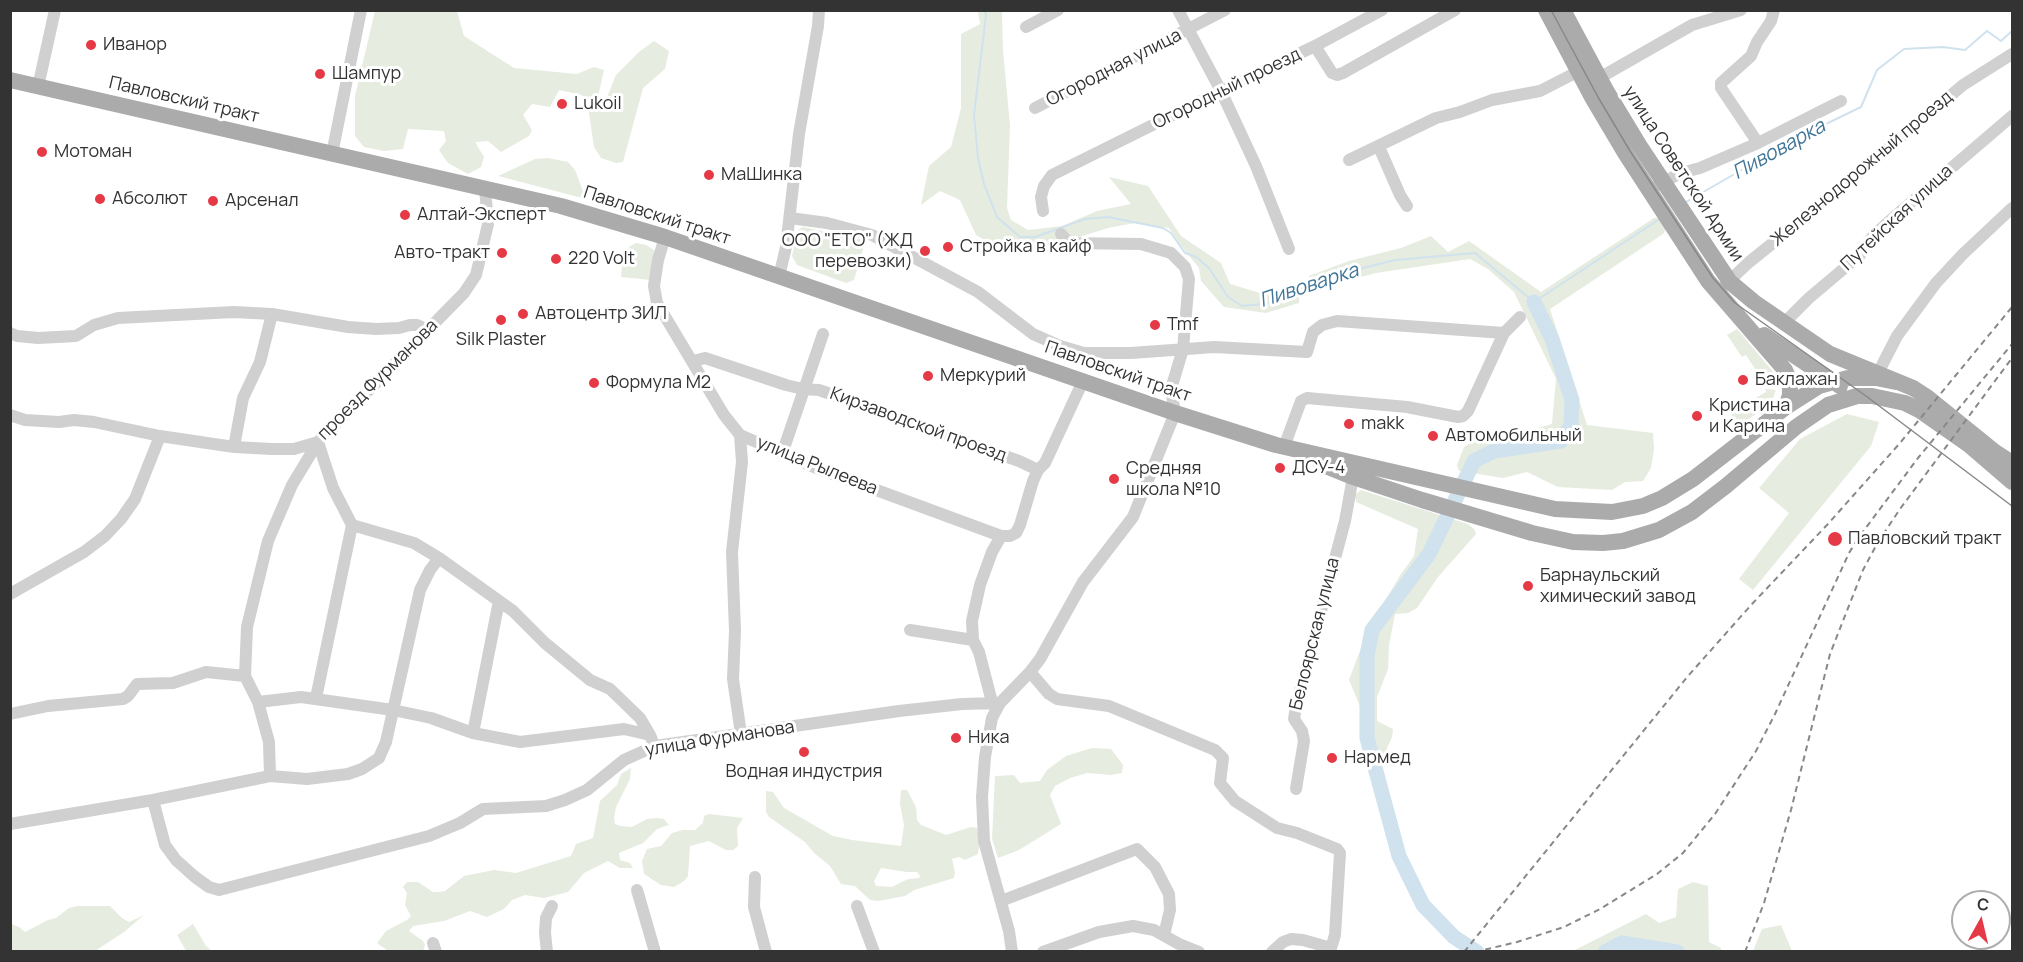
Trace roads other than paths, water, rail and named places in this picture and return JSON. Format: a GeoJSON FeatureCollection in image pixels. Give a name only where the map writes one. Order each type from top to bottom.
{"type":"FeatureCollection","features":[{"type":"Feature","properties":{"kind":"main road","name":"улица Советской Армии"},"geometry":{"type":"LineString","coordinates":[[1546,10],[1589,74],[1659,191],[1744,320],[1785,370],[1790,381],[1790,395],[1786,407]]}},
{"type":"Feature","properties":{"kind":"main road","name":"улица Советской Армии"},"geometry":{"type":"LineString","coordinates":[[1563,10],[1589,74]]}},
{"type":"Feature","properties":{"kind":"main road","name":"Павловский тракт"},"geometry":{"type":"LineString","coordinates":[[10,80],[561,206],[665,237],[1175,413],[1280,446],[1555,509],[1612,512],[1643,506],[1662,498],[1693,479],[1805,393],[1846,389],[1876,378],[1896,382]]}},
{"type":"Feature","properties":{"kind":"main road","name":"улица Советской Армии"},"geometry":{"type":"LineString","coordinates":[[1724,287],[1741,292],[1830,354],[1913,388],[1995,452],[2013,463]]}},
{"type":"Feature","properties":{"kind":"main road"},"geometry":{"type":"LineString","coordinates":[[1744,320],[1846,389]]}},
{"type":"Feature","properties":{"kind":"main road"},"geometry":{"type":"LineString","coordinates":[[1830,354],[1839,362],[1846,389]]}},
{"type":"Feature","properties":{"kind":"main road","name":"Павловский тракт"},"geometry":{"type":"LineString","coordinates":[[1846,389],[1880,398],[1905,411],[1963,455],[2011,481]]}},
{"type":"Feature","properties":{"kind":"main road","name":"Павловский тракт"},"geometry":{"type":"LineString","coordinates":[[1280,446],[1353,477],[1481,518],[1573,542],[1603,543],[1639,537],[1674,523],[1692,512],[1735,479],[1796,426],[1828,405],[1846,389]]}},
{"type":"Feature","properties":{"kind":"main road"},"geometry":{"type":"LineString","coordinates":[[1418,498],[1413,485],[1424,479]]}},
{"type":"Feature","properties":{"kind":"main road"},"geometry":{"type":"LineString","coordinates":[[1481,518],[1496,516],[1499,510],[1496,496]]}},
{"type":"Feature","properties":{"kind":"street"},"geometry":{"type":"LineString","coordinates":[[38,87],[56,10]]}},
{"type":"Feature","properties":{"kind":"street"},"geometry":{"type":"LineString","coordinates":[[332,154],[361,10]]}},
{"type":"Feature","properties":{"kind":"street"},"geometry":{"type":"LineString","coordinates":[[778,277],[786,247],[799,134],[819,10]]}},
{"type":"Feature","properties":{"kind":"street"},"geometry":{"type":"LineString","coordinates":[[1026,27],[1058,10]]}},
{"type":"Feature","properties":{"kind":"street"},"geometry":{"type":"LineString","coordinates":[[1178,10],[1221,90],[1256,166],[1289,249]]}},
{"type":"Feature","properties":{"kind":"street","name":"Огородная улица"},"geometry":{"type":"LineString","coordinates":[[1035,108],[1225,10]]}},
{"type":"Feature","properties":{"kind":"street"},"geometry":{"type":"LineString","coordinates":[[1315,46],[1382,10]]}},
{"type":"Feature","properties":{"kind":"street","name":"Огородный проезд"},"geometry":{"type":"LineString","coordinates":[[1042,211],[1041,197],[1044,186],[1052,175],[1221,90],[1315,46],[1332,73],[1337,75],[1455,10]]}},
{"type":"Feature","properties":{"kind":"street"},"geometry":{"type":"LineString","coordinates":[[1349,160],[1436,118],[1492,100],[1540,91],[1589,74],[1692,25],[1741,10]]}},
{"type":"Feature","properties":{"kind":"street"},"geometry":{"type":"LineString","coordinates":[[1758,143],[1721,88],[1721,83],[1751,56],[1771,21],[1774,10]]}},
{"type":"Feature","properties":{"kind":"street","name":"Железнодорожный проезд"},"geometry":{"type":"LineString","coordinates":[[1724,287],[1748,263],[1963,85],[2013,54]]}},
{"type":"Feature","properties":{"kind":"street"},"geometry":{"type":"LineString","coordinates":[[1659,191],[1681,173],[1700,168],[1758,143],[1841,101]]}},
{"type":"Feature","properties":{"kind":"street","name":"Путейская улица"},"geometry":{"type":"LineString","coordinates":[[1784,323],[1809,298],[1860,255],[1873,236],[2013,116]]}},
{"type":"Feature","properties":{"kind":"street"},"geometry":{"type":"LineString","coordinates":[[1379,147],[1393,181],[1407,206]]}},
{"type":"Feature","properties":{"kind":"street","name":"проезд Фурманова"},"geometry":{"type":"LineString","coordinates":[[10,416],[25,420],[94,422],[160,436],[234,447],[294,449],[318,442],[464,293],[476,275],[488,224],[485,188]]}},
{"type":"Feature","properties":{"kind":"street"},"geometry":{"type":"LineString","coordinates":[[1878,373],[1897,336],[1936,283],[1963,254],[2013,208]]}},
{"type":"Feature","properties":{"kind":"street"},"geometry":{"type":"LineString","coordinates":[[790,218],[827,223],[872,235],[978,292],[1033,334],[1060,346],[1084,352],[1131,353],[1214,347],[1307,352],[1313,332],[1322,325],[1337,321],[1504,333]]}},
{"type":"Feature","properties":{"kind":"street"},"geometry":{"type":"LineString","coordinates":[[995,702],[1030,672],[1040,659],[1083,582],[1133,517],[1175,413],[1171,389],[1183,349],[1189,279],[1185,267],[1171,253],[1141,244],[1069,243],[1061,234]]}},
{"type":"Feature","properties":{"kind":"street","name":"улица Рылеева"},"geometry":{"type":"LineString","coordinates":[[665,237],[654,286],[657,303],[724,415],[740,435],[782,454],[1001,536]]}},
{"type":"Feature","properties":{"kind":"street"},"geometry":{"type":"LineString","coordinates":[[10,333],[16,336],[38,338],[76,336],[94,325],[118,318],[234,312],[272,314],[348,327],[376,329],[410,325],[428,330]]}},
{"type":"Feature","properties":{"kind":"street"},"geometry":{"type":"LineString","coordinates":[[234,447],[243,398],[260,362],[272,314]]}},
{"type":"Feature","properties":{"kind":"street"},"geometry":{"type":"LineString","coordinates":[[1280,446],[1301,401],[1307,398],[1407,407],[1463,416],[1468,411],[1504,333],[1520,317]]}},
{"type":"Feature","properties":{"kind":"street"},"geometry":{"type":"LineString","coordinates":[[782,454],[823,334]]}},
{"type":"Feature","properties":{"kind":"street","name":"Кирзаводской проезд"},"geometry":{"type":"LineString","coordinates":[[693,361],[705,358],[803,389],[819,390],[1019,461],[1038,470]]}},
{"type":"Feature","properties":{"kind":"street"},"geometry":{"type":"LineString","coordinates":[[1012,951],[1010,932],[988,860],[982,818],[987,736],[995,702],[980,652],[973,640],[972,621],[980,585],[992,552],[1001,536],[1016,533],[1038,470],[1046,463],[1083,381]]}},
{"type":"Feature","properties":{"kind":"street"},"geometry":{"type":"LineString","coordinates":[[740,435],[742,462],[732,552],[735,631],[733,678],[741,734]]}},
{"type":"Feature","properties":{"kind":"street"},"geometry":{"type":"LineString","coordinates":[[10,594],[84,552],[105,536],[135,499],[160,436]]}},
{"type":"Feature","properties":{"kind":"street"},"geometry":{"type":"LineString","coordinates":[[316,698],[352,525],[333,488],[318,442]]}},
{"type":"Feature","properties":{"kind":"street"},"geometry":{"type":"LineString","coordinates":[[270,776],[268,742],[258,702],[245,676],[247,627],[268,542],[292,485],[318,442]]}},
{"type":"Feature","properties":{"kind":"street","name":"Белоярская улица"},"geometry":{"type":"LineString","coordinates":[[1296,789],[1304,741],[1302,731],[1294,718],[1297,701],[1345,521],[1353,477]]}},
{"type":"Feature","properties":{"kind":"street"},"geometry":{"type":"LineString","coordinates":[[352,525],[414,543],[513,611],[544,643],[590,680],[610,689],[640,717],[653,741]]}},
{"type":"Feature","properties":{"kind":"street"},"geometry":{"type":"LineString","coordinates":[[10,824],[153,800],[270,776],[307,778],[348,774],[373,763],[382,752],[420,590],[439,558]]}},
{"type":"Feature","properties":{"kind":"street"},"geometry":{"type":"LineString","coordinates":[[472,733],[499,601]]}},
{"type":"Feature","properties":{"kind":"street"},"geometry":{"type":"LineString","coordinates":[[910,630],[973,640]]}},
{"type":"Feature","properties":{"kind":"street"},"geometry":{"type":"LineString","coordinates":[[10,714],[48,706],[123,699],[137,684],[173,683],[206,672],[245,676]]}},
{"type":"Feature","properties":{"kind":"street"},"geometry":{"type":"LineString","coordinates":[[1030,672],[1048,694],[1057,699],[1109,706],[1215,750],[1223,758],[1220,783],[1235,801],[1277,828],[1297,833],[1337,849],[1340,853],[1335,935],[1331,948],[1291,939],[1272,951]]}},
{"type":"Feature","properties":{"kind":"street"},"geometry":{"type":"LineString","coordinates":[[258,702],[301,697],[316,698],[393,710],[430,718],[472,733],[520,742],[624,729],[653,741]]}},
{"type":"Feature","properties":{"kind":"street","name":"улица Фурманова"},"geometry":{"type":"LineString","coordinates":[[153,800],[165,845],[195,877],[209,887],[219,890],[429,836],[460,824],[483,809],[546,806],[565,800],[587,790],[624,760],[653,741],[741,734],[899,711],[995,702]]}},
{"type":"Feature","properties":{"kind":"street"},"geometry":{"type":"LineString","coordinates":[[1001,901],[1137,849],[1155,867],[1169,894],[1170,910],[1164,935]]}},
{"type":"Feature","properties":{"kind":"street"},"geometry":{"type":"LineString","coordinates":[[755,877],[754,907],[766,951]]}},
{"type":"Feature","properties":{"kind":"street"},"geometry":{"type":"LineString","coordinates":[[637,890],[655,951]]}},
{"type":"Feature","properties":{"kind":"street"},"geometry":{"type":"LineString","coordinates":[[547,951],[546,918],[552,906]]}},
{"type":"Feature","properties":{"kind":"street"},"geometry":{"type":"LineString","coordinates":[[857,906],[874,951]]}},
{"type":"Feature","properties":{"kind":"street"},"geometry":{"type":"LineString","coordinates":[[1043,951],[1099,932],[1133,926],[1154,930],[1199,951]]}},
{"type":"Feature","properties":{"kind":"waterway","name":"Пивоварка"},"geometry":{"type":"LineString","coordinates":[[984,10],[986,15],[974,115],[978,158],[984,184],[997,217],[1020,237],[1035,237],[1085,219],[1108,217],[1163,228],[1171,233],[1185,253],[1196,257],[1209,268],[1228,297],[1242,306],[1264,304],[1331,276],[1395,260],[1475,253],[1534,302],[1661,218]]}},
{"type":"Feature","properties":{"kind":"waterway","name":"Пивоварка"},"geometry":{"type":"LineString","coordinates":[[1686,202],[1797,138],[1861,107],[1877,70],[1904,49],[1943,47],[1965,50],[1987,31],[2001,41],[2012,31]]}},
{"type":"Feature","properties":{"kind":"waterway","name":"Пивоварка"},"geometry":{"type":"LineString","coordinates":[[1477,952],[1454,937],[1423,905],[1399,856],[1367,738],[1367,656],[1372,630],[1429,554],[1474,461],[1494,451],[1561,441],[1571,425],[1572,400],[1552,339],[1534,302]]}},
{"type":"Feature","properties":{"kind":"waterway","name":"Пивоварка"},"geometry":{"type":"LineString","coordinates":[[1605,952],[1622,943],[1677,952]]}},
{"type":"Feature","properties":{"kind":"tram line"},"geometry":{"type":"LineString","coordinates":[[1551,10],[1630,151],[1713,278],[1735,303],[1866,396],[2012,506]]}},
{"type":"Feature","properties":{"kind":"railway"},"geometry":{"type":"LineString","coordinates":[[1464,952],[1688,676],[1900,443],[2012,307]]}},
{"type":"Feature","properties":{"kind":"railway"},"geometry":{"type":"LineString","coordinates":[[1475,952],[1564,927],[1600,909],[1657,874],[1683,853],[1715,814],[1756,751],[1849,553],[1859,537],[1918,458],[2012,344]]}},
{"type":"Feature","properties":{"kind":"railway"},"geometry":{"type":"LineString","coordinates":[[1745,952],[1764,903],[1791,810],[1830,654],[1863,570],[1900,509],[2012,358]]}},
{"type":"Feature","properties":{"kind":"place","name":"Иванор"},"geometry":{"type":"Point","coordinates":[91,45]}},
{"type":"Feature","properties":{"kind":"place","name":"Шампур"},"geometry":{"type":"Point","coordinates":[320,74]}},
{"type":"Feature","properties":{"kind":"place","name":"Lukoil"},"geometry":{"type":"Point","coordinates":[562,104]}},
{"type":"Feature","properties":{"kind":"place","name":"Мотоман"},"geometry":{"type":"Point","coordinates":[42,152]}},
{"type":"Feature","properties":{"kind":"place","name":"МаШинка"},"geometry":{"type":"Point","coordinates":[709,175]}},
{"type":"Feature","properties":{"kind":"place","name":"Абсолют"},"geometry":{"type":"Point","coordinates":[100,199]}},
{"type":"Feature","properties":{"kind":"place","name":"Арсенал"},"geometry":{"type":"Point","coordinates":[213,201]}},
{"type":"Feature","properties":{"kind":"place","name":"Алтай-Эксперт"},"geometry":{"type":"Point","coordinates":[405,215]}},
{"type":"Feature","properties":{"kind":"place","name":"Стройка в кайф"},"geometry":{"type":"Point","coordinates":[948,247]}},
{"type":"Feature","properties":{"kind":"place","name":"ООО \"ЕТО\" (ЖД перевозки)"},"geometry":{"type":"Point","coordinates":[925,251]}},
{"type":"Feature","properties":{"kind":"place","name":"Авто-тракт"},"geometry":{"type":"Point","coordinates":[502,253]}},
{"type":"Feature","properties":{"kind":"place","name":"220 Volt"},"geometry":{"type":"Point","coordinates":[556,259]}},
{"type":"Feature","properties":{"kind":"place","name":"Автоцентр ЗИЛ"},"geometry":{"type":"Point","coordinates":[523,314]}},
{"type":"Feature","properties":{"kind":"place","name":"Silk Plaster"},"geometry":{"type":"Point","coordinates":[501,320]}},
{"type":"Feature","properties":{"kind":"place","name":"Tmf"},"geometry":{"type":"Point","coordinates":[1155,325]}},
{"type":"Feature","properties":{"kind":"place","name":"Меркурий"},"geometry":{"type":"Point","coordinates":[928,376]}},
{"type":"Feature","properties":{"kind":"place","name":"Баклажан"},"geometry":{"type":"Point","coordinates":[1743,380]}},
{"type":"Feature","properties":{"kind":"place","name":"Формула М2"},"geometry":{"type":"Point","coordinates":[594,383]}},
{"type":"Feature","properties":{"kind":"place","name":"Кристина и Карина"},"geometry":{"type":"Point","coordinates":[1697,416]}},
{"type":"Feature","properties":{"kind":"place","name":"makk"},"geometry":{"type":"Point","coordinates":[1349,424]}},
{"type":"Feature","properties":{"kind":"place","name":"Автомобильный"},"geometry":{"type":"Point","coordinates":[1433,436]}},
{"type":"Feature","properties":{"kind":"place","name":"ДСУ-4"},"geometry":{"type":"Point","coordinates":[1280,468]}},
{"type":"Feature","properties":{"kind":"place","name":"Средняя школа №10"},"geometry":{"type":"Point","coordinates":[1114,479]}},
{"type":"Feature","properties":{"kind":"place","name":"Павловский тракт"},"geometry":{"type":"Point","coordinates":[1835,539]}},
{"type":"Feature","properties":{"kind":"place","name":"Барнаульский химический завод"},"geometry":{"type":"Point","coordinates":[1528,586]}},
{"type":"Feature","properties":{"kind":"place","name":"Ника"},"geometry":{"type":"Point","coordinates":[956,738]}},
{"type":"Feature","properties":{"kind":"place","name":"Водная индустрия"},"geometry":{"type":"Point","coordinates":[804,752]}},
{"type":"Feature","properties":{"kind":"place","name":"Нармед"},"geometry":{"type":"Point","coordinates":[1332,758]}}]}
